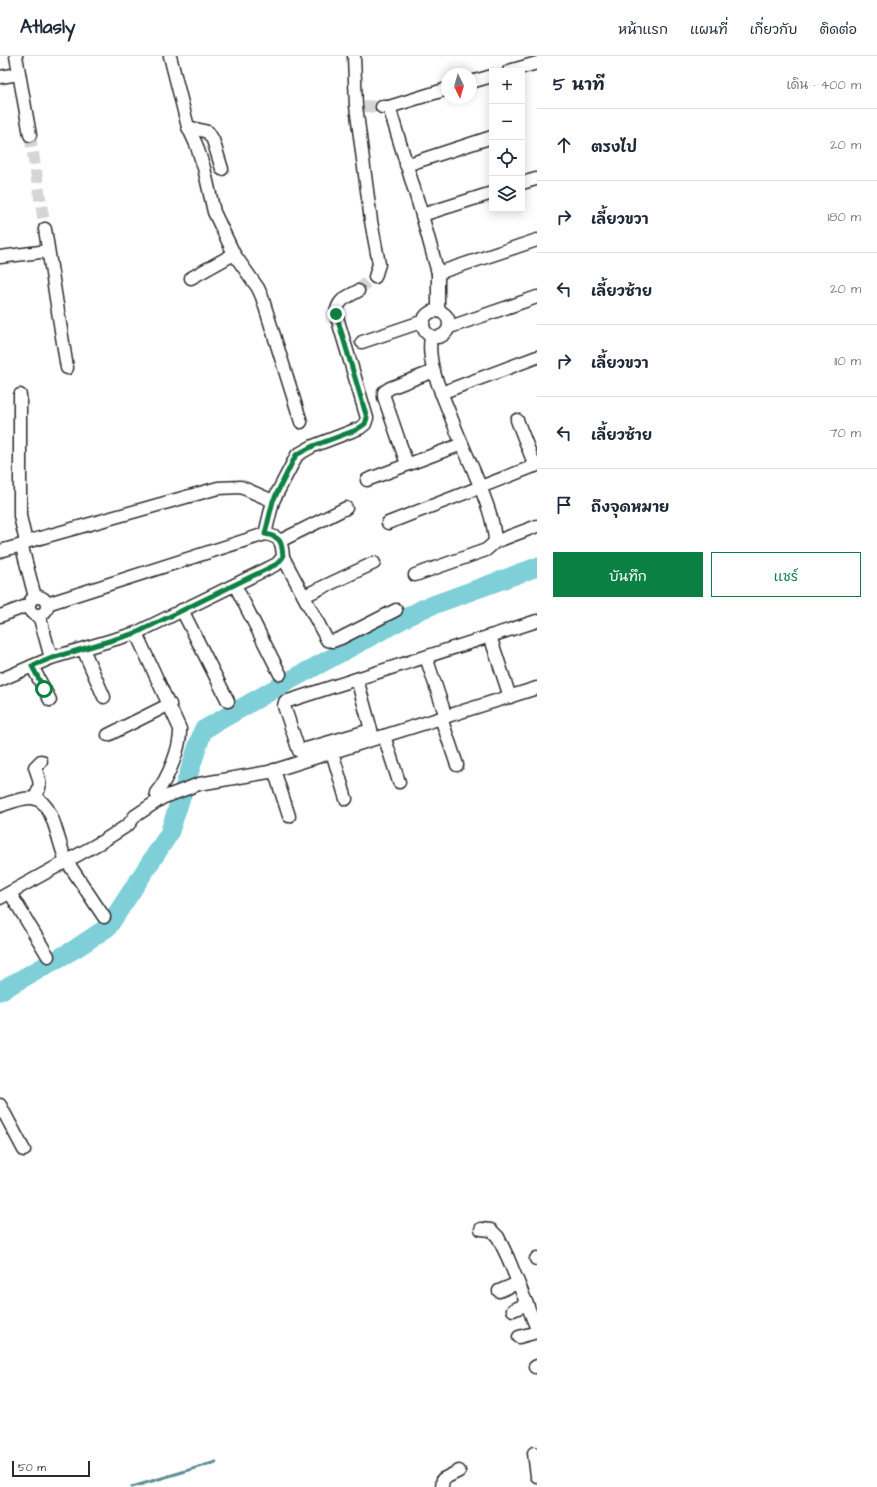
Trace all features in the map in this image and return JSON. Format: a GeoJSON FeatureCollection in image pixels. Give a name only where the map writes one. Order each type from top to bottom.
{"type":"FeatureCollection","features":[{"type":"Feature","properties":{"kind":"street"},"geometry":{"type":"LineString","coordinates":[[16,56],[30,135]]}},
{"type":"Feature","properties":{"kind":"street"},"geometry":{"type":"LineString","coordinates":[[170,56],[188,127],[196,144],[204,168],[214,212],[234,254],[258,288],[262,297],[301,422]]}},
{"type":"Feature","properties":{"kind":"street"},"geometry":{"type":"LineString","coordinates":[[354,56],[370,221],[378,264],[378,271],[375,277]]}},
{"type":"Feature","properties":{"kind":"street"},"geometry":{"type":"LineString","coordinates":[[520,68],[537,63]]}},
{"type":"Feature","properties":{"kind":"street"},"geometry":{"type":"LineString","coordinates":[[0,77],[19,74]]}},
{"type":"Feature","properties":{"kind":"street"},"geometry":{"type":"LineString","coordinates":[[477,80],[489,77]]}},
{"type":"Feature","properties":{"kind":"street"},"geometry":{"type":"LineString","coordinates":[[438,311],[438,273],[422,215],[385,107],[441,91]]}},
{"type":"Feature","properties":{"kind":"street"},"geometry":{"type":"LineString","coordinates":[[188,127],[208,132],[213,140],[222,169]]}},
{"type":"Feature","properties":{"kind":"street"},"geometry":{"type":"LineString","coordinates":[[406,165],[489,137]]}},
{"type":"Feature","properties":{"kind":"street"},"geometry":{"type":"LineString","coordinates":[[525,183],[536,179]]}},
{"type":"Feature","properties":{"kind":"street"},"geometry":{"type":"LineString","coordinates":[[422,215],[489,194]]}},
{"type":"Feature","properties":{"kind":"street"},"geometry":{"type":"LineString","coordinates":[[45,229],[67,368]]}},
{"type":"Feature","properties":{"kind":"street"},"geometry":{"type":"LineString","coordinates":[[438,273],[537,240]]}},
{"type":"Feature","properties":{"kind":"street"},"geometry":{"type":"LineString","coordinates":[[0,257],[48,251]]}},
{"type":"Feature","properties":{"kind":"street"},"geometry":{"type":"LineString","coordinates":[[191,278],[234,254]]}},
{"type":"Feature","properties":{"kind":"street"},"geometry":{"type":"LineString","coordinates":[[265,534],[273,501],[296,455],[313,446],[347,434],[365,424],[367,418],[336,314],[340,301],[358,291]]}},
{"type":"Feature","properties":{"kind":"street"},"geometry":{"type":"LineString","coordinates":[[450,327],[537,297]]}},
{"type":"Feature","properties":{"kind":"street"},"geometry":{"type":"LineString","coordinates":[[438,311],[445,314],[449,320],[450,327],[446,334],[439,338],[431,337],[425,332],[423,325],[424,320],[430,312],[438,311]]}},
{"type":"Feature","properties":{"kind":"street"},"geometry":{"type":"LineString","coordinates":[[362,342],[424,320]]}},
{"type":"Feature","properties":{"kind":"street"},"geometry":{"type":"LineString","coordinates":[[431,337],[430,359],[441,394],[480,487],[495,528],[495,542]]}},
{"type":"Feature","properties":{"kind":"street"},"geometry":{"type":"LineString","coordinates":[[441,394],[537,357]]}},
{"type":"Feature","properties":{"kind":"street"},"geometry":{"type":"LineString","coordinates":[[407,464],[384,397],[384,392],[390,388],[434,371]]}},
{"type":"Feature","properties":{"kind":"street"},"geometry":{"type":"LineString","coordinates":[[0,616],[32,601],[40,597],[44,599],[47,604],[44,613],[34,614],[30,610],[32,601],[20,516],[20,396]]}},
{"type":"Feature","properties":{"kind":"street"},"geometry":{"type":"LineString","coordinates":[[388,523],[536,466],[517,420]]}},
{"type":"Feature","properties":{"kind":"street"},"geometry":{"type":"LineString","coordinates":[[367,480],[462,444]]}},
{"type":"Feature","properties":{"kind":"street"},"geometry":{"type":"LineString","coordinates":[[0,551],[218,488],[241,487],[273,501]]}},
{"type":"Feature","properties":{"kind":"street"},"geometry":{"type":"LineString","coordinates":[[280,541],[346,508]]}},
{"type":"Feature","properties":{"kind":"street"},"geometry":{"type":"LineString","coordinates":[[415,575],[486,550],[495,542],[537,526]]}},
{"type":"Feature","properties":{"kind":"street"},"geometry":{"type":"LineString","coordinates":[[47,604],[265,534],[274,536],[280,541],[282,545],[283,557],[327,640],[333,641],[341,638],[396,610]]}},
{"type":"Feature","properties":{"kind":"street"},"geometry":{"type":"LineString","coordinates":[[0,680],[52,658],[136,633],[277,564],[283,557]]}},
{"type":"Feature","properties":{"kind":"street"},"geometry":{"type":"LineString","coordinates":[[304,596],[374,563]]}},
{"type":"Feature","properties":{"kind":"street"},"geometry":{"type":"LineString","coordinates":[[235,585],[280,674]]}},
{"type":"Feature","properties":{"kind":"street"},"geometry":{"type":"LineString","coordinates":[[182,610],[228,701]]}},
{"type":"Feature","properties":{"kind":"street"},"geometry":{"type":"LineString","coordinates":[[39,614],[52,658]]}},
{"type":"Feature","properties":{"kind":"street"},"geometry":{"type":"LineString","coordinates":[[537,621],[285,702],[284,706],[299,752],[444,718],[537,688]]}},
{"type":"Feature","properties":{"kind":"street"},"geometry":{"type":"LineString","coordinates":[[136,633],[170,704],[180,729],[181,737],[169,770],[161,786],[159,796]]}},
{"type":"Feature","properties":{"kind":"street"},"geometry":{"type":"LineString","coordinates":[[490,636],[510,697]]}},
{"type":"Feature","properties":{"kind":"street"},"geometry":{"type":"LineString","coordinates":[[82,649],[104,697]]}},
{"type":"Feature","properties":{"kind":"street"},"geometry":{"type":"LineString","coordinates":[[426,657],[457,765]]}},
{"type":"Feature","properties":{"kind":"street"},"geometry":{"type":"LineString","coordinates":[[32,666],[50,700]]}},
{"type":"Feature","properties":{"kind":"street"},"geometry":{"type":"LineString","coordinates":[[357,678],[376,735],[399,782]]}},
{"type":"Feature","properties":{"kind":"street"},"geometry":{"type":"LineString","coordinates":[[108,734],[170,704]]}},
{"type":"Feature","properties":{"kind":"street"},"geometry":{"type":"LineString","coordinates":[[48,956],[5,895],[66,860],[103,841],[128,825],[135,816],[159,796],[198,784],[274,770],[332,752],[376,735]]}},
{"type":"Feature","properties":{"kind":"street"},"geometry":{"type":"LineString","coordinates":[[332,752],[346,800]]}},
{"type":"Feature","properties":{"kind":"street"},"geometry":{"type":"LineString","coordinates":[[35,798],[40,788],[40,778],[35,767],[41,761]]}},
{"type":"Feature","properties":{"kind":"street"},"geometry":{"type":"LineString","coordinates":[[274,770],[289,816]]}},
{"type":"Feature","properties":{"kind":"street"},"geometry":{"type":"LineString","coordinates":[[0,806],[15,801],[35,798],[44,803],[51,812],[61,850],[66,860],[104,917]]}},
{"type":"Feature","properties":{"kind":"street"},"geometry":{"type":"LineString","coordinates":[[0,1105],[24,1150]]}},
{"type":"Feature","properties":{"kind":"street"},"geometry":{"type":"LineString","coordinates":[[481,1229],[491,1230],[498,1237],[537,1329]]}},
{"type":"Feature","properties":{"kind":"street"},"geometry":{"type":"LineString","coordinates":[[499,1291],[518,1283]]}},
{"type":"Feature","properties":{"kind":"street"},"geometry":{"type":"LineString","coordinates":[[513,1310],[527,1304]]}},
{"type":"Feature","properties":{"kind":"street"},"geometry":{"type":"LineString","coordinates":[[519,1337],[537,1332]]}},
{"type":"Feature","properties":{"kind":"street"},"geometry":{"type":"LineString","coordinates":[[534,1453],[537,1476]]}},
{"type":"Feature","properties":{"kind":"street"},"geometry":{"type":"LineString","coordinates":[[442,1487],[443,1479],[459,1471]]}},
{"type":"Feature","properties":{"kind":"waterway"},"geometry":{"type":"LineString","coordinates":[[0,991],[75,949],[108,927],[169,834],[203,730],[285,683],[422,609],[537,567]]}},
{"type":"Feature","properties":{"kind":"waterway"},"geometry":{"type":"LineString","coordinates":[[132,1487],[216,1462]]}},
{"type":"Feature","properties":{"kind":"tunnel"},"geometry":{"type":"LineString","coordinates":[[364,106],[381,107]]}},
{"type":"Feature","properties":{"kind":"tunnel"},"geometry":{"type":"LineString","coordinates":[[30,135],[45,229]]}},
{"type":"Feature","properties":{"kind":"tunnel"},"geometry":{"type":"LineString","coordinates":[[358,291],[369,280],[375,277]]}},
{"type":"Feature","properties":{"kind":"route"},"geometry":{"type":"LineString","coordinates":[[44,689],[32,666],[52,658],[136,633],[277,564],[283,557],[282,545],[280,541],[274,536],[265,534],[273,501],[296,455],[313,446],[360,428],[365,424],[367,418],[336,314]]}}]}
